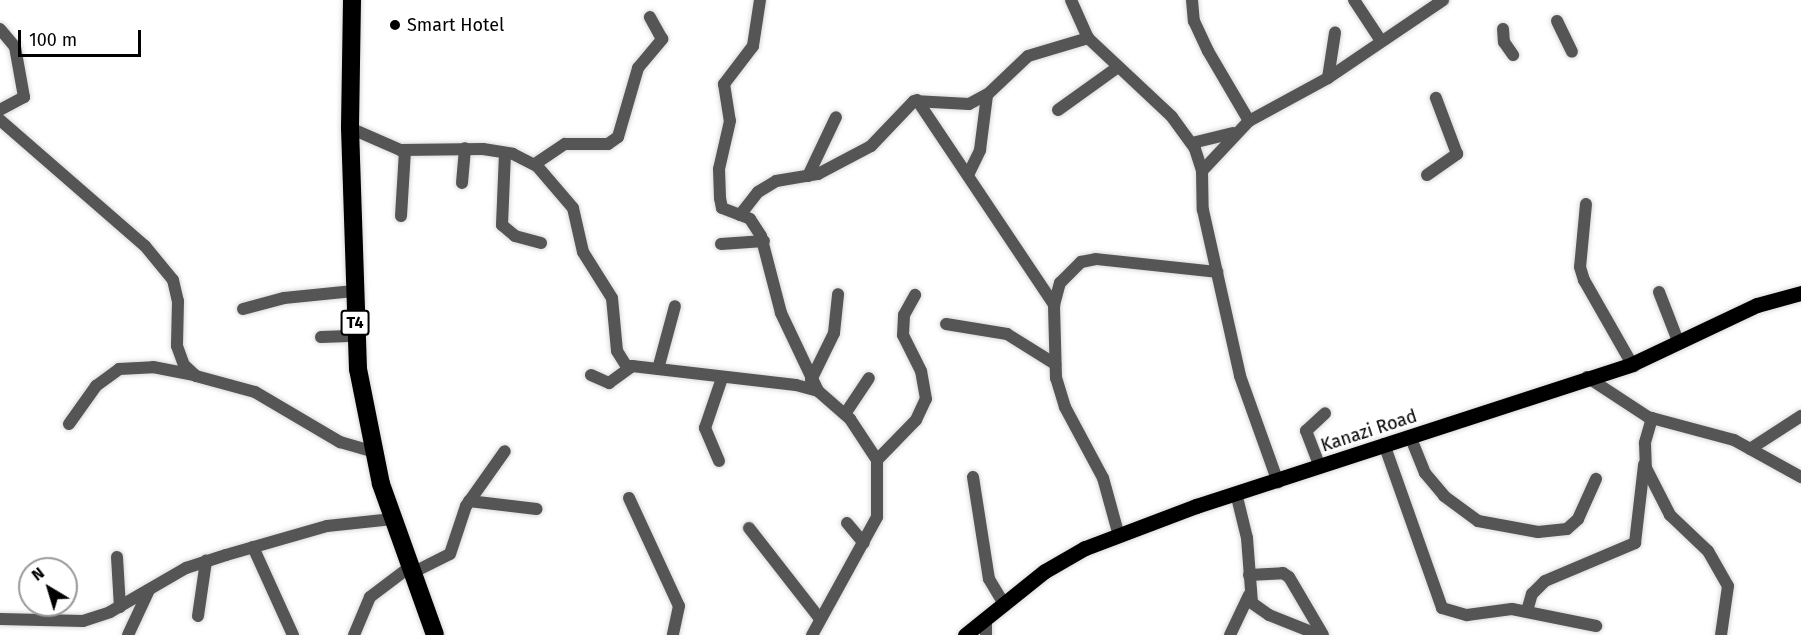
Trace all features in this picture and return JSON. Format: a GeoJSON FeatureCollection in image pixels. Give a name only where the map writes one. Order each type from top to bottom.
{"type":"FeatureCollection","features":[{"type":"Feature","properties":{"kind":"highway","name":"T4"},"geometry":{"type":"LineString","coordinates":[[352,0],[350,128],[356,336],[375,452],[393,519],[435,635]]}},
{"type":"Feature","properties":{"kind":"main road","name":"Kanazi Road"},"geometry":{"type":"LineString","coordinates":[[965,635],[1064,558],[1236,493],[1278,482],[1384,444],[1632,364],[1757,305],[1801,293]]}},
{"type":"Feature","properties":{"kind":"street"},"geometry":{"type":"LineString","coordinates":[[760,0],[753,45],[724,84],[730,121],[718,169],[723,210],[750,219],[764,241],[782,313],[811,380],[818,391],[845,414],[877,460],[877,517],[813,635]]}},
{"type":"Feature","properties":{"kind":"street"},"geometry":{"type":"LineString","coordinates":[[1071,0],[1088,38],[1192,143],[1202,171],[1203,210],[1240,375],[1278,482]]}},
{"type":"Feature","properties":{"kind":"street"},"geometry":{"type":"LineString","coordinates":[[1192,0],[1192,15],[1208,51],[1249,121]]}},
{"type":"Feature","properties":{"kind":"street"},"geometry":{"type":"LineString","coordinates":[[1354,0],[1381,41]]}},
{"type":"Feature","properties":{"kind":"street"},"geometry":{"type":"LineString","coordinates":[[1202,171],[1237,131],[1249,121],[1328,78],[1443,0]]}},
{"type":"Feature","properties":{"kind":"street"},"geometry":{"type":"LineString","coordinates":[[535,164],[565,144],[608,144],[618,137],[638,68],[662,39],[650,17]]}},
{"type":"Feature","properties":{"kind":"street"},"geometry":{"type":"LineString","coordinates":[[1557,21],[1572,52]]}},
{"type":"Feature","properties":{"kind":"street"},"geometry":{"type":"LineString","coordinates":[[0,29],[15,47],[24,97],[0,110]]}},
{"type":"Feature","properties":{"kind":"street"},"geometry":{"type":"LineString","coordinates":[[1503,29],[1504,42],[1513,54]]}},
{"type":"Feature","properties":{"kind":"street"},"geometry":{"type":"LineString","coordinates":[[1328,78],[1335,33]]}},
{"type":"Feature","properties":{"kind":"street"},"geometry":{"type":"LineString","coordinates":[[740,215],[758,192],[776,181],[808,176],[871,146],[917,100],[969,104],[987,95],[1028,56],[1088,38]]}},
{"type":"Feature","properties":{"kind":"street"},"geometry":{"type":"LineString","coordinates":[[1058,110],[1118,67]]}},
{"type":"Feature","properties":{"kind":"street"},"geometry":{"type":"LineString","coordinates":[[968,175],[980,150],[987,95]]}},
{"type":"Feature","properties":{"kind":"street"},"geometry":{"type":"LineString","coordinates":[[1427,175],[1457,154],[1436,98]]}},
{"type":"Feature","properties":{"kind":"street"},"geometry":{"type":"LineString","coordinates":[[917,100],[1054,305]]}},
{"type":"Feature","properties":{"kind":"street"},"geometry":{"type":"LineString","coordinates":[[808,176],[836,117]]}},
{"type":"Feature","properties":{"kind":"street"},"geometry":{"type":"LineString","coordinates":[[0,120],[145,246],[173,280],[179,357],[196,376]]}},
{"type":"Feature","properties":{"kind":"street"},"geometry":{"type":"LineString","coordinates":[[350,128],[405,150],[465,148],[505,153],[535,164],[573,208],[583,252],[612,298],[617,351],[627,367]]}},
{"type":"Feature","properties":{"kind":"street"},"geometry":{"type":"LineString","coordinates":[[1192,143],[1237,131]]}},
{"type":"Feature","properties":{"kind":"street"},"geometry":{"type":"LineString","coordinates":[[462,183],[465,148]]}},
{"type":"Feature","properties":{"kind":"street"},"geometry":{"type":"LineString","coordinates":[[401,216],[405,150]]}},
{"type":"Feature","properties":{"kind":"street"},"geometry":{"type":"LineString","coordinates":[[505,153],[502,225],[515,236],[541,243]]}},
{"type":"Feature","properties":{"kind":"street"},"geometry":{"type":"LineString","coordinates":[[1586,204],[1580,267],[1584,280],[1632,364]]}},
{"type":"Feature","properties":{"kind":"street"},"geometry":{"type":"LineString","coordinates":[[721,244],[764,241]]}},
{"type":"Feature","properties":{"kind":"street"},"geometry":{"type":"LineString","coordinates":[[1119,536],[1103,478],[1060,393],[1055,363],[1054,305],[1060,282],[1069,270],[1089,261],[1216,272]]}},
{"type":"Feature","properties":{"kind":"street"},"geometry":{"type":"LineString","coordinates":[[243,309],[284,298],[354,291]]}},
{"type":"Feature","properties":{"kind":"street"},"geometry":{"type":"LineString","coordinates":[[1659,292],[1677,341]]}},
{"type":"Feature","properties":{"kind":"street"},"geometry":{"type":"LineString","coordinates":[[811,380],[834,333],[838,294]]}},
{"type":"Feature","properties":{"kind":"street"},"geometry":{"type":"LineString","coordinates":[[877,460],[916,420],[926,399],[921,371],[903,335],[904,315],[915,294]]}},
{"type":"Feature","properties":{"kind":"street"},"geometry":{"type":"LineString","coordinates":[[658,369],[675,306]]}},
{"type":"Feature","properties":{"kind":"street"},"geometry":{"type":"LineString","coordinates":[[946,324],[1007,334],[1055,363]]}},
{"type":"Feature","properties":{"kind":"street"},"geometry":{"type":"LineString","coordinates":[[321,337],[356,336]]}},
{"type":"Feature","properties":{"kind":"street"},"geometry":{"type":"LineString","coordinates":[[69,424],[96,386],[119,369],[153,367],[255,392],[340,442],[375,452]]}},
{"type":"Feature","properties":{"kind":"street"},"geometry":{"type":"LineString","coordinates":[[591,375],[609,383],[627,367],[658,369],[818,391]]}},
{"type":"Feature","properties":{"kind":"street"},"geometry":{"type":"LineString","coordinates":[[1587,377],[1652,418],[1719,435],[1801,477]]}},
{"type":"Feature","properties":{"kind":"street"},"geometry":{"type":"LineString","coordinates":[[719,461],[705,428],[722,378]]}},
{"type":"Feature","properties":{"kind":"street"},"geometry":{"type":"LineString","coordinates":[[845,414],[869,378]]}},
{"type":"Feature","properties":{"kind":"street"},"geometry":{"type":"LineString","coordinates":[[1320,467],[1306,431],[1325,413]]}},
{"type":"Feature","properties":{"kind":"street"},"geometry":{"type":"LineString","coordinates":[[1750,449],[1801,416]]}},
{"type":"Feature","properties":{"kind":"street"},"geometry":{"type":"LineString","coordinates":[[1527,611],[1532,594],[1545,581],[1635,543],[1644,462],[1652,418]]}},
{"type":"Feature","properties":{"kind":"street"},"geometry":{"type":"LineString","coordinates":[[1410,436],[1425,473],[1452,503],[1478,521],[1538,532],[1567,529],[1578,519],[1596,480]]}},
{"type":"Feature","properties":{"kind":"street"},"geometry":{"type":"LineString","coordinates":[[1384,444],[1442,608],[1467,615],[1527,611],[1596,626]]}},
{"type":"Feature","properties":{"kind":"street"},"geometry":{"type":"LineString","coordinates":[[354,635],[370,597],[411,569],[450,554],[469,501],[505,452]]}},
{"type":"Feature","properties":{"kind":"street"},"geometry":{"type":"LineString","coordinates":[[1644,462],[1670,515],[1708,551],[1728,586],[1721,635]]}},
{"type":"Feature","properties":{"kind":"street"},"geometry":{"type":"LineString","coordinates":[[973,477],[989,579],[1004,604]]}},
{"type":"Feature","properties":{"kind":"street"},"geometry":{"type":"LineString","coordinates":[[1230,635],[1250,595],[1243,510],[1236,493]]}},
{"type":"Feature","properties":{"kind":"street"},"geometry":{"type":"LineString","coordinates":[[629,498],[679,606],[673,635]]}},
{"type":"Feature","properties":{"kind":"street"},"geometry":{"type":"LineString","coordinates":[[469,501],[537,509]]}},
{"type":"Feature","properties":{"kind":"street"},"geometry":{"type":"LineString","coordinates":[[0,619],[83,621],[120,607],[150,588],[207,561],[327,526],[393,519]]}},
{"type":"Feature","properties":{"kind":"street"},"geometry":{"type":"LineString","coordinates":[[847,523],[864,543]]}},
{"type":"Feature","properties":{"kind":"street"},"geometry":{"type":"LineString","coordinates":[[749,528],[820,619]]}},
{"type":"Feature","properties":{"kind":"street"},"geometry":{"type":"LineString","coordinates":[[253,547],[293,635]]}},
{"type":"Feature","properties":{"kind":"street"},"geometry":{"type":"LineString","coordinates":[[117,557],[120,607]]}},
{"type":"Feature","properties":{"kind":"street"},"geometry":{"type":"LineString","coordinates":[[198,616],[207,561]]}},
{"type":"Feature","properties":{"kind":"street"},"geometry":{"type":"LineString","coordinates":[[1249,574],[1283,573],[1289,577],[1321,635]]}},
{"type":"Feature","properties":{"kind":"street"},"geometry":{"type":"LineString","coordinates":[[128,635],[150,588]]}},
{"type":"Feature","properties":{"kind":"street"},"geometry":{"type":"LineString","coordinates":[[1250,595],[1260,610],[1321,635]]}},
{"type":"Feature","properties":{"kind":"street"},"geometry":{"type":"LineString","coordinates":[[986,619],[986,635]]}},
{"type":"Feature","properties":{"kind":"place","name":"Smart Hotel"},"geometry":{"type":"Point","coordinates":[395,25]}}]}
